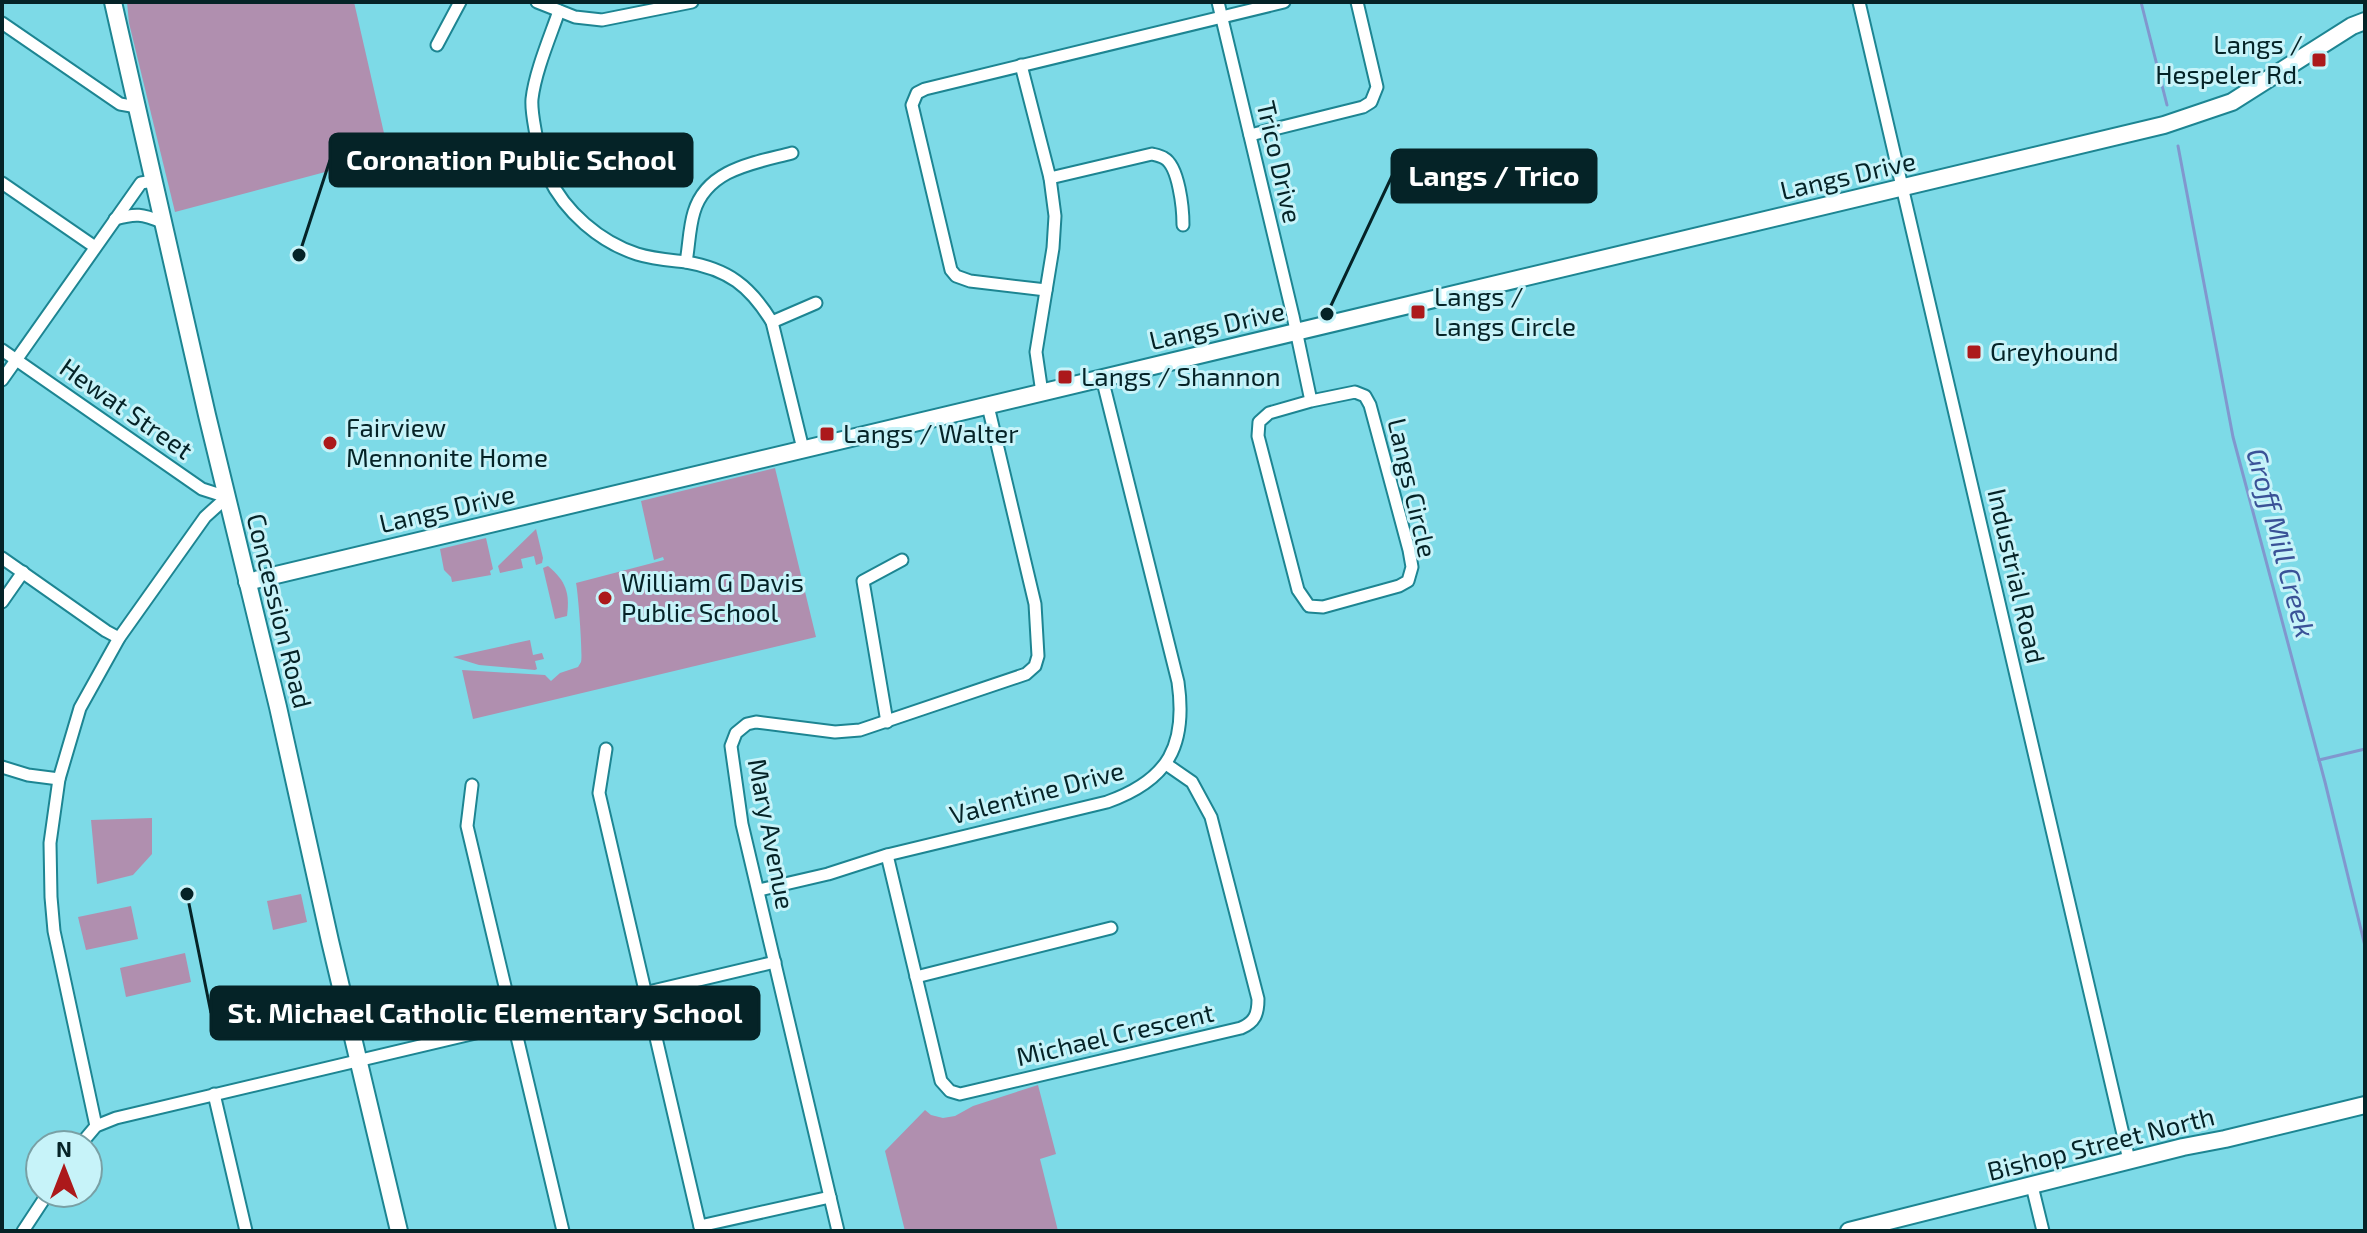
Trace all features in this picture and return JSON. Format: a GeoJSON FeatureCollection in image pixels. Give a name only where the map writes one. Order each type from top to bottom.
{"type":"FeatureCollection","features":[{"type":"Feature","properties":{"kind":"street","name":"Concession Road"},"geometry":{"type":"LineString","coordinates":[[113,2],[399,1231]]}},
{"type":"Feature","properties":{"kind":"street"},"geometry":{"type":"LineString","coordinates":[[437,45],[460,2]]}},
{"type":"Feature","properties":{"kind":"street"},"geometry":{"type":"LineString","coordinates":[[537,2],[587,19],[602,20],[692,2]]}},
{"type":"Feature","properties":{"kind":"street","name":"Trico Drive"},"geometry":{"type":"LineString","coordinates":[[1218,2],[1296,331]]}},
{"type":"Feature","properties":{"kind":"street"},"geometry":{"type":"LineString","coordinates":[[1046,290],[970,281],[956,276],[951,270],[912,105],[914,97],[920,90],[1284,2]]}},
{"type":"Feature","properties":{"kind":"street"},"geometry":{"type":"LineString","coordinates":[[1250,135],[1363,107],[1371,102],[1377,87],[1357,2]]}},
{"type":"Feature","properties":{"kind":"street","name":"Industrial Road"},"geometry":{"type":"LineString","coordinates":[[1859,2],[2129,1160]]}},
{"type":"Feature","properties":{"kind":"street"},"geometry":{"type":"LineString","coordinates":[[559,11],[532,98],[536,135],[548,177],[571,209],[595,233],[636,254],[716,269],[747,288],[772,322],[803,449]]}},
{"type":"Feature","properties":{"kind":"street","name":"Langs Drive"},"geometry":{"type":"LineString","coordinates":[[247,582],[2164,125],[2232,102],[2352,26],[2365,21]]}},
{"type":"Feature","properties":{"kind":"street"},"geometry":{"type":"LineString","coordinates":[[2,23],[120,104],[137,107]]}},
{"type":"Feature","properties":{"kind":"street"},"geometry":{"type":"LineString","coordinates":[[1021,65],[1050,178],[1055,233],[1036,352],[1042,393]]}},
{"type":"Feature","properties":{"kind":"street"},"geometry":{"type":"LineString","coordinates":[[686,262],[694,211],[704,190],[724,173],[792,153]]}},
{"type":"Feature","properties":{"kind":"street"},"geometry":{"type":"LineString","coordinates":[[1050,178],[1152,154],[1165,158],[1173,167],[1183,206],[1183,225]]}},
{"type":"Feature","properties":{"kind":"street"},"geometry":{"type":"LineString","coordinates":[[2,380],[141,183],[153,181]]}},
{"type":"Feature","properties":{"kind":"street"},"geometry":{"type":"LineString","coordinates":[[2,183],[95,247]]}},
{"type":"Feature","properties":{"kind":"street"},"geometry":{"type":"LineString","coordinates":[[114,219],[132,214],[162,222]]}},
{"type":"Feature","properties":{"kind":"street"},"geometry":{"type":"LineString","coordinates":[[772,322],[816,303]]}},
{"type":"Feature","properties":{"kind":"street"},"geometry":{"type":"LineString","coordinates":[[1296,331],[1311,401]]}},
{"type":"Feature","properties":{"kind":"street","name":"Hewat Street"},"geometry":{"type":"LineString","coordinates":[[2,350],[202,489],[227,497]]}},
{"type":"Feature","properties":{"kind":"street","name":"Valentine Drive"},"geometry":{"type":"LineString","coordinates":[[759,890],[828,874],[887,855],[1107,802],[1139,788],[1154,778],[1166,764],[1180,726],[1178,682],[1102,378]]}},
{"type":"Feature","properties":{"kind":"street","name":"Langs Circle"},"geometry":{"type":"LineString","coordinates":[[1355,392],[1365,396],[1378,434],[1412,567],[1408,581],[1399,586],[1323,607],[1309,606],[1298,590],[1258,436],[1259,422],[1269,413],[1311,401],[1355,392]]}},
{"type":"Feature","properties":{"kind":"street","name":"Mary Avenue"},"geometry":{"type":"LineString","coordinates":[[838,1231],[742,824],[731,746],[736,733],[747,724],[756,722],[835,732],[860,730],[1026,674],[1035,666],[1038,656],[1035,604],[1029,570],[988,406]]}},
{"type":"Feature","properties":{"kind":"street"},"geometry":{"type":"LineString","coordinates":[[96,1126],[54,931],[50,843],[59,779],[80,708],[119,638],[205,517],[227,497]]}},
{"type":"Feature","properties":{"kind":"street"},"geometry":{"type":"LineString","coordinates":[[2,558],[119,638]]}},
{"type":"Feature","properties":{"kind":"street"},"geometry":{"type":"LineString","coordinates":[[887,722],[863,581],[902,560]]}},
{"type":"Feature","properties":{"kind":"street"},"geometry":{"type":"LineString","coordinates":[[2,602],[23,572]]}},
{"type":"Feature","properties":{"kind":"street"},"geometry":{"type":"LineString","coordinates":[[606,749],[599,793],[701,1229],[830,1197]]}},
{"type":"Feature","properties":{"kind":"street","name":"Michael Crescent"},"geometry":{"type":"LineString","coordinates":[[887,855],[941,1081],[950,1091],[960,1094],[1241,1028],[1256,1017],[1258,999],[1211,817],[1192,782],[1166,764]]}},
{"type":"Feature","properties":{"kind":"street"},"geometry":{"type":"LineString","coordinates":[[2,767],[28,775],[59,779]]}},
{"type":"Feature","properties":{"kind":"street"},"geometry":{"type":"LineString","coordinates":[[472,785],[467,826],[563,1231]]}},
{"type":"Feature","properties":{"kind":"street"},"geometry":{"type":"LineString","coordinates":[[916,977],[1111,928]]}},
{"type":"Feature","properties":{"kind":"street"},"geometry":{"type":"LineString","coordinates":[[93,1129],[116,1118],[775,962]]}},
{"type":"Feature","properties":{"kind":"street"},"geometry":{"type":"LineString","coordinates":[[214,1094],[246,1231]]}},
{"type":"Feature","properties":{"kind":"street","name":"Bishop Street North"},"geometry":{"type":"LineString","coordinates":[[1849,1231],[2129,1160],[2365,1105]]}},
{"type":"Feature","properties":{"kind":"street"},"geometry":{"type":"LineString","coordinates":[[2032,1186],[2043,1231]]}},
{"type":"Feature","properties":{"kind":"street"},"geometry":{"type":"LineString","coordinates":[[23,1231],[37,1209]]}},
{"type":"Feature","properties":{"kind":"shaded area"},"geometry":{"type":"Polygon","coordinates":[[[127,2],[354,2],[389,155],[175,212],[129,23],[127,2]]]}},
{"type":"Feature","properties":{"kind":"shaded area"},"geometry":{"type":"Polygon","coordinates":[[[775,468],[816,637],[473,719],[462,670],[545,675],[551,681],[560,673],[578,667],[581,648],[576,583],[664,560],[663,557],[654,560],[641,501],[775,468]]]}},
{"type":"Feature","properties":{"kind":"shaded area"},"geometry":{"type":"Polygon","coordinates":[[[536,529],[542,563],[536,565],[534,556],[521,559],[523,568],[500,573],[498,566],[536,529]]]}},
{"type":"Feature","properties":{"kind":"shaded area"},"geometry":{"type":"Polygon","coordinates":[[[486,538],[493,569],[491,575],[452,582],[444,570],[440,549],[486,538]]]}},
{"type":"Feature","properties":{"kind":"shaded area"},"geometry":{"type":"Polygon","coordinates":[[[548,566],[565,588],[567,616],[555,619],[543,568],[548,566]]]}},
{"type":"Feature","properties":{"kind":"shaded area"},"geometry":{"type":"Polygon","coordinates":[[[530,640],[533,655],[542,653],[544,659],[535,661],[535,670],[479,665],[453,657],[530,640]]]}},
{"type":"Feature","properties":{"kind":"shaded area"},"geometry":{"type":"Polygon","coordinates":[[[152,818],[152,854],[133,875],[97,884],[91,820],[152,818]]]}},
{"type":"Feature","properties":{"kind":"shaded area"},"geometry":{"type":"Polygon","coordinates":[[[301,894],[307,922],[273,930],[267,901],[301,894]]]}},
{"type":"Feature","properties":{"kind":"shaded area"},"geometry":{"type":"Polygon","coordinates":[[[131,906],[138,939],[86,950],[78,917],[131,906]]]}},
{"type":"Feature","properties":{"kind":"shaded area"},"geometry":{"type":"Polygon","coordinates":[[[185,953],[191,982],[126,997],[120,968],[185,953]]]}},
{"type":"Feature","properties":{"kind":"shaded area"},"geometry":{"type":"Polygon","coordinates":[[[1038,1085],[1056,1154],[1040,1159],[1058,1231],[905,1231],[885,1151],[925,1110],[943,1118],[955,1116],[973,1106],[1038,1085]]]}},
{"type":"Feature","properties":{"kind":"waterway","name":"Groff Mill Creek"},"geometry":{"type":"LineString","coordinates":[[2141,2],[2167,105]]}},
{"type":"Feature","properties":{"kind":"waterway","name":"Groff Mill Creek"},"geometry":{"type":"LineString","coordinates":[[2178,146],[2233,437],[2325,782],[2365,946]]}},
{"type":"Feature","properties":{"kind":"waterway"},"geometry":{"type":"LineString","coordinates":[[2319,760],[2365,749]]}},
{"type":"Feature","properties":{"kind":"place","name":"Langs / Hespeler Rd."},"geometry":{"type":"Point","coordinates":[2319,60]}},
{"type":"Feature","properties":{"kind":"place","name":"Coronation Public School"},"geometry":{"type":"Point","coordinates":[299,255]}},
{"type":"Feature","properties":{"kind":"place","name":"Langs / Langs Circle"},"geometry":{"type":"Point","coordinates":[1418,312]}},
{"type":"Feature","properties":{"kind":"place","name":"Langs / Trico"},"geometry":{"type":"Point","coordinates":[1327,314]}},
{"type":"Feature","properties":{"kind":"place","name":"Greyhound"},"geometry":{"type":"Point","coordinates":[1974,352]}},
{"type":"Feature","properties":{"kind":"place","name":"Langs / Shannon"},"geometry":{"type":"Point","coordinates":[1065,377]}},
{"type":"Feature","properties":{"kind":"place","name":"Langs / Walter"},"geometry":{"type":"Point","coordinates":[827,434]}},
{"type":"Feature","properties":{"kind":"place","name":"Fairview Mennonite Home"},"geometry":{"type":"Point","coordinates":[330,443]}},
{"type":"Feature","properties":{"kind":"place","name":"William G Davis Public School"},"geometry":{"type":"Point","coordinates":[605,598]}},
{"type":"Feature","properties":{"kind":"place","name":"St. Michael Catholic Elementary School"},"geometry":{"type":"Point","coordinates":[187,894]}}]}
